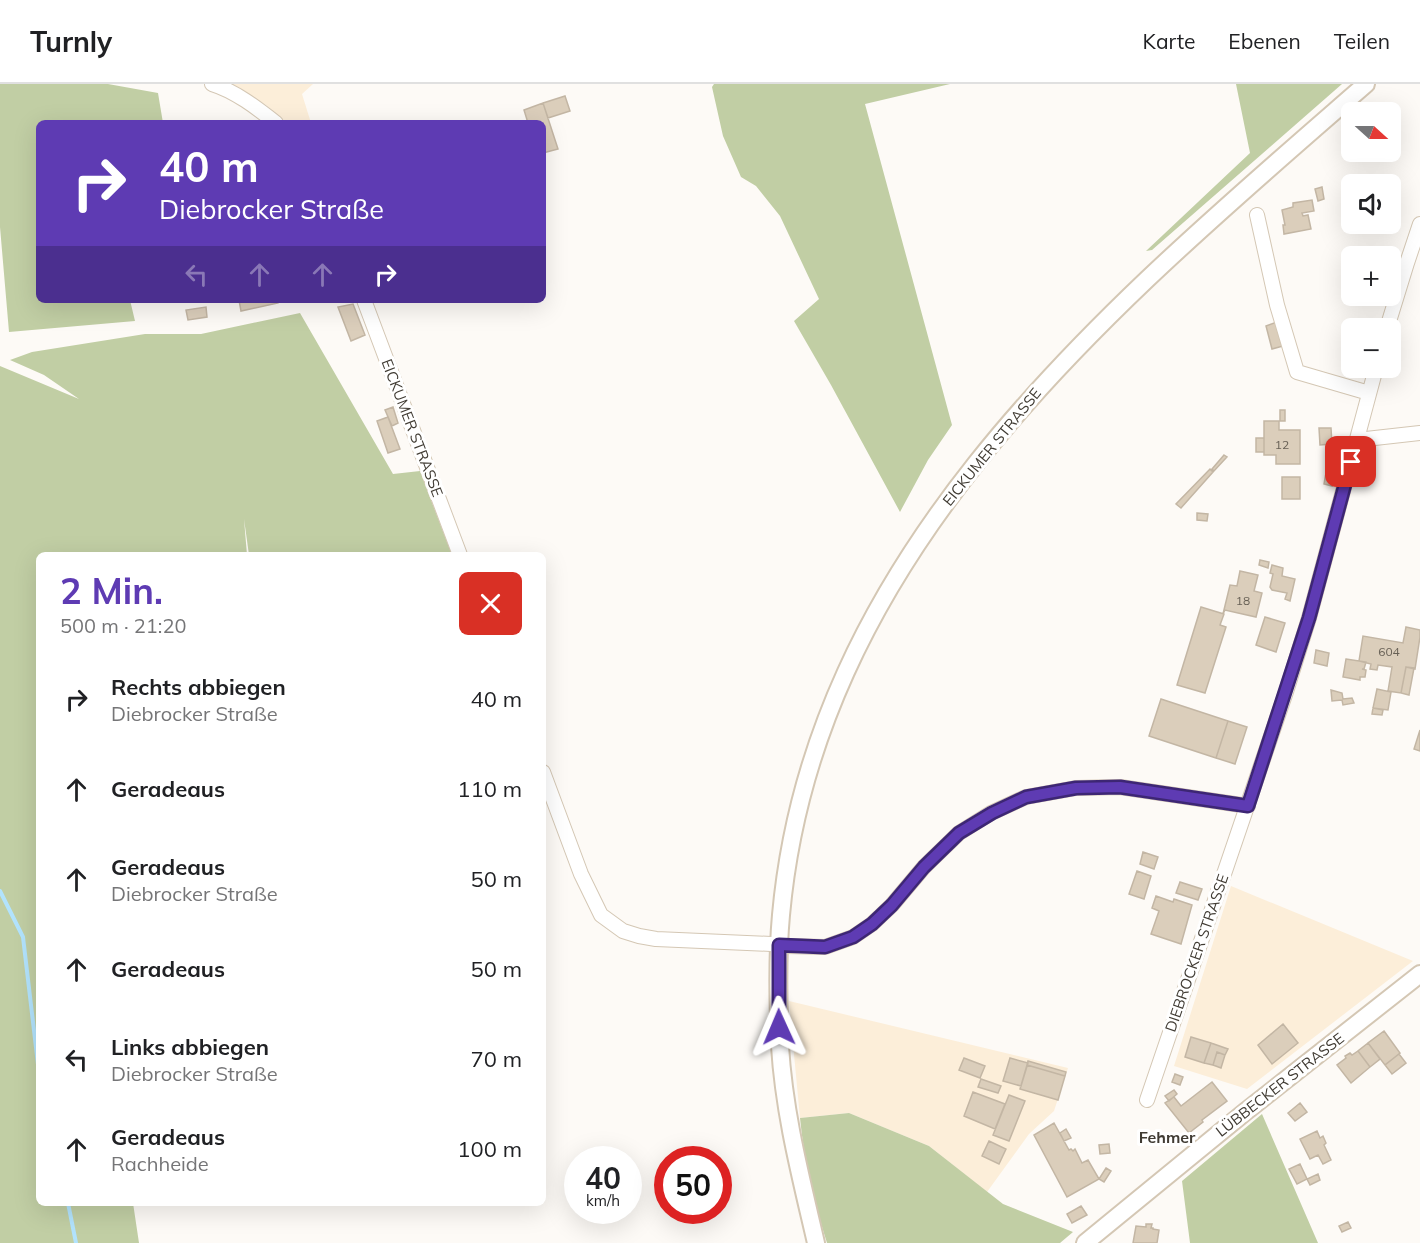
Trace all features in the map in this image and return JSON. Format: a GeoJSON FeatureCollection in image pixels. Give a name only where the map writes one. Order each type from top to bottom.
{"type":"FeatureCollection","features":[{"type":"Feature","properties":{"kind":"main road","name":"EICKUMER STRASSE"},"geometry":{"type":"LineString","coordinates":[[779,945],[781,915],[793,835],[818,744],[833,701],[862,638],[896,576],[934,518],[1021,407],[1077,348],[1152,274],[1365,84]]}},
{"type":"Feature","properties":{"kind":"main road"},"geometry":{"type":"LineString","coordinates":[[779,945],[778,1004],[786,1108],[817,1243]]}},
{"type":"Feature","properties":{"kind":"main road","name":"LÜBBECKER STRASSE"},"geometry":{"type":"LineString","coordinates":[[1085,1243],[1245,1112],[1420,974]]}},
{"type":"Feature","properties":{"kind":"street"},"geometry":{"type":"LineString","coordinates":[[212,84],[232,93],[272,120]]}},
{"type":"Feature","properties":{"kind":"street"},"geometry":{"type":"LineString","coordinates":[[1257,215],[1277,305],[1297,372],[1369,393]]}},
{"type":"Feature","properties":{"kind":"street"},"geometry":{"type":"LineString","coordinates":[[1390,318],[1420,224]]}},
{"type":"Feature","properties":{"kind":"street","name":"EICKUMER STRASSE"},"geometry":{"type":"LineString","coordinates":[[365,303],[459,552]]}},
{"type":"Feature","properties":{"kind":"street","name":"DIEBROCKER STRASSE"},"geometry":{"type":"LineString","coordinates":[[1147,1100],[1241,805],[1309,618],[1373,378]]}},
{"type":"Feature","properties":{"kind":"street"},"geometry":{"type":"LineString","coordinates":[[1357,440],[1420,433]]}},
{"type":"Feature","properties":{"kind":"street"},"geometry":{"type":"LineString","coordinates":[[546,780],[581,874],[601,915],[623,931],[656,939],[825,947],[853,937],[872,924],[892,905],[924,867],[959,833],[992,813],[1026,797],[1067,789],[1120,787],[1241,805]]}},
{"type":"Feature","properties":{"kind":"shaded area"},"geometry":{"type":"Polygon","coordinates":[[[229,84],[313,84],[302,94],[310,120],[284,120],[266,105],[229,84]]]}},
{"type":"Feature","properties":{"kind":"shaded area"},"geometry":{"type":"Polygon","coordinates":[[[1231,886],[1413,961],[1247,1089],[1174,1066],[1231,886]]]}},
{"type":"Feature","properties":{"kind":"shaded area"},"geometry":{"type":"Polygon","coordinates":[[[789,1001],[1068,1068],[1054,1111],[1029,1134],[987,1192],[929,1146],[849,1113],[800,1118],[789,1001]]]}},
{"type":"Feature","properties":{"kind":"green space"},"geometry":{"type":"Polygon","coordinates":[[[0,84],[108,84],[158,93],[162,120],[36,120],[36,303],[131,303],[135,321],[9,332],[0,227],[0,84]]]}},
{"type":"Feature","properties":{"kind":"green space"},"geometry":{"type":"Polygon","coordinates":[[[714,84],[950,84],[865,104],[952,425],[928,460],[900,512],[794,321],[819,299],[780,216],[756,186],[741,177],[723,136],[712,87],[714,84]]]}},
{"type":"Feature","properties":{"kind":"green space"},"geometry":{"type":"Polygon","coordinates":[[[1236,84],[1342,84],[1152,250],[1146,251],[1250,153],[1236,84]]]}},
{"type":"Feature","properties":{"kind":"green space"},"geometry":{"type":"Polygon","coordinates":[[[300,313],[393,474],[420,471],[451,552],[249,552],[244,519],[247,552],[36,552],[36,1206],[133,1206],[139,1243],[0,1243],[0,366],[79,399],[44,375],[10,360],[32,352],[145,334],[201,334],[300,313]]]}},
{"type":"Feature","properties":{"kind":"green space"},"geometry":{"type":"Polygon","coordinates":[[[849,1113],[929,1146],[1003,1204],[1073,1232],[1060,1243],[827,1243],[810,1181],[800,1118],[849,1113]]]}},
{"type":"Feature","properties":{"kind":"green space"},"geometry":{"type":"Polygon","coordinates":[[[1262,1114],[1318,1243],[1190,1243],[1182,1181],[1262,1114]]]}},
{"type":"Feature","properties":{"kind":"building"},"geometry":{"type":"Polygon","coordinates":[[[565,96],[570,111],[548,118],[543,103],[565,96]]]}},
{"type":"Feature","properties":{"kind":"building"},"geometry":{"type":"Polygon","coordinates":[[[543,103],[558,149],[546,152],[546,120],[527,120],[524,110],[543,103]]]}},
{"type":"Feature","properties":{"kind":"building"},"geometry":{"type":"Polygon","coordinates":[[[1322,187],[1324,199],[1318,201],[1315,189],[1322,187]]]}},
{"type":"Feature","properties":{"kind":"building"},"geometry":{"type":"Polygon","coordinates":[[[1312,200],[1314,211],[1302,213],[1303,216],[1308,215],[1311,229],[1284,234],[1282,210],[1293,207],[1293,203],[1312,200]]]}},
{"type":"Feature","properties":{"kind":"building"},"geometry":{"type":"Polygon","coordinates":[[[240,303],[278,303],[241,311],[240,303]]]}},
{"type":"Feature","properties":{"kind":"building"},"geometry":{"type":"Polygon","coordinates":[[[353,304],[365,335],[351,341],[338,307],[353,304]]]}},
{"type":"Feature","properties":{"kind":"building"},"geometry":{"type":"Polygon","coordinates":[[[206,307],[207,317],[188,320],[186,310],[206,307]]]}},
{"type":"Feature","properties":{"kind":"building"},"geometry":{"type":"Polygon","coordinates":[[[1277,322],[1283,346],[1272,349],[1266,326],[1277,322]]]}},
{"type":"Feature","properties":{"kind":"building"},"geometry":{"type":"Polygon","coordinates":[[[393,407],[398,423],[392,426],[385,410],[393,407]]]}},
{"type":"Feature","properties":{"kind":"building"},"geometry":{"type":"Polygon","coordinates":[[[1280,410],[1285,410],[1285,421],[1280,421],[1280,410]]]}},
{"type":"Feature","properties":{"kind":"building"},"geometry":{"type":"Polygon","coordinates":[[[388,417],[400,449],[388,453],[377,421],[388,417]]]}},
{"type":"Feature","properties":{"kind":"building"},"geometry":{"type":"Polygon","coordinates":[[[1264,421],[1279,421],[1279,430],[1300,430],[1300,464],[1276,464],[1276,455],[1264,455],[1264,421]]]}},
{"type":"Feature","properties":{"kind":"building"},"geometry":{"type":"Polygon","coordinates":[[[1319,428],[1331,428],[1332,444],[1320,445],[1319,428]]]}},
{"type":"Feature","properties":{"kind":"building"},"geometry":{"type":"Polygon","coordinates":[[[1256,438],[1264,438],[1264,452],[1256,452],[1256,438]]]}},
{"type":"Feature","properties":{"kind":"building"},"geometry":{"type":"Polygon","coordinates":[[[1224,455],[1227,457],[1214,471],[1212,469],[1224,455]]]}},
{"type":"Feature","properties":{"kind":"building"},"geometry":{"type":"Polygon","coordinates":[[[1210,469],[1213,472],[1181,508],[1176,504],[1210,469]]]}},
{"type":"Feature","properties":{"kind":"building"},"geometry":{"type":"Polygon","coordinates":[[[1326,473],[1334,475],[1332,486],[1324,484],[1326,473]]]}},
{"type":"Feature","properties":{"kind":"building"},"geometry":{"type":"Polygon","coordinates":[[[1282,477],[1300,477],[1300,499],[1282,499],[1282,477]]]}},
{"type":"Feature","properties":{"kind":"building"},"geometry":{"type":"Polygon","coordinates":[[[1197,513],[1208,514],[1207,521],[1197,520],[1197,513]]]}},
{"type":"Feature","properties":{"kind":"building"},"geometry":{"type":"Polygon","coordinates":[[[1260,560],[1269,562],[1268,568],[1259,565],[1260,560]]]}},
{"type":"Feature","properties":{"kind":"building"},"geometry":{"type":"Polygon","coordinates":[[[1272,565],[1283,568],[1282,576],[1295,579],[1290,601],[1285,599],[1287,593],[1272,590],[1270,587],[1273,574],[1270,573],[1272,565]]]}},
{"type":"Feature","properties":{"kind":"building"},"geometry":{"type":"Polygon","coordinates":[[[1240,571],[1258,575],[1254,591],[1262,593],[1256,617],[1225,610],[1223,614],[1230,585],[1237,586],[1240,571]]]}},
{"type":"Feature","properties":{"kind":"building"},"geometry":{"type":"Polygon","coordinates":[[[1201,607],[1224,614],[1220,625],[1226,627],[1205,693],[1177,685],[1201,607]]]}},
{"type":"Feature","properties":{"kind":"building"},"geometry":{"type":"Polygon","coordinates":[[[1265,617],[1285,623],[1276,652],[1256,645],[1265,617]]]}},
{"type":"Feature","properties":{"kind":"building"},"geometry":{"type":"Polygon","coordinates":[[[1406,627],[1420,630],[1415,669],[1406,667],[1401,693],[1388,691],[1392,667],[1378,665],[1377,670],[1370,669],[1371,664],[1359,661],[1363,636],[1403,643],[1406,627]]]}},
{"type":"Feature","properties":{"kind":"building"},"geometry":{"type":"Polygon","coordinates":[[[1316,650],[1329,653],[1327,666],[1314,663],[1316,650]]]}},
{"type":"Feature","properties":{"kind":"building"},"geometry":{"type":"Polygon","coordinates":[[[1346,659],[1366,662],[1362,669],[1366,670],[1365,677],[1360,677],[1360,680],[1343,677],[1346,659]]]}},
{"type":"Feature","properties":{"kind":"building"},"geometry":{"type":"Polygon","coordinates":[[[1406,667],[1414,668],[1409,695],[1401,693],[1406,667]]]}},
{"type":"Feature","properties":{"kind":"building"},"geometry":{"type":"Polygon","coordinates":[[[1377,689],[1391,692],[1388,710],[1373,708],[1377,689]]]}},
{"type":"Feature","properties":{"kind":"building"},"geometry":{"type":"Polygon","coordinates":[[[1331,690],[1342,693],[1343,699],[1352,698],[1354,703],[1343,705],[1342,700],[1332,701],[1331,690]]]}},
{"type":"Feature","properties":{"kind":"building"},"geometry":{"type":"Polygon","coordinates":[[[1161,699],[1228,721],[1216,758],[1149,736],[1161,699]]]}},
{"type":"Feature","properties":{"kind":"building"},"geometry":{"type":"Polygon","coordinates":[[[1373,708],[1383,710],[1382,715],[1372,714],[1373,708]]]}},
{"type":"Feature","properties":{"kind":"building"},"geometry":{"type":"Polygon","coordinates":[[[1228,721],[1247,727],[1235,764],[1216,758],[1228,721]]]}},
{"type":"Feature","properties":{"kind":"building"},"geometry":{"type":"Polygon","coordinates":[[[1420,730],[1420,751],[1414,749],[1420,730]]]}},
{"type":"Feature","properties":{"kind":"building"},"geometry":{"type":"Polygon","coordinates":[[[1143,852],[1158,857],[1154,869],[1140,864],[1143,852]]]}},
{"type":"Feature","properties":{"kind":"building"},"geometry":{"type":"Polygon","coordinates":[[[1137,871],[1151,876],[1144,899],[1129,894],[1137,871]]]}},
{"type":"Feature","properties":{"kind":"building"},"geometry":{"type":"Polygon","coordinates":[[[1180,882],[1202,889],[1198,900],[1176,893],[1180,882]]]}},
{"type":"Feature","properties":{"kind":"building"},"geometry":{"type":"Polygon","coordinates":[[[1156,896],[1192,905],[1181,944],[1151,934],[1159,911],[1152,908],[1156,896]]]}},
{"type":"Feature","properties":{"kind":"building"},"geometry":{"type":"Polygon","coordinates":[[[1283,1024],[1298,1043],[1272,1064],[1258,1045],[1283,1024]]]}},
{"type":"Feature","properties":{"kind":"building"},"geometry":{"type":"Polygon","coordinates":[[[1384,1031],[1400,1053],[1385,1065],[1368,1043],[1384,1031]]]}},
{"type":"Feature","properties":{"kind":"building"},"geometry":{"type":"Polygon","coordinates":[[[1191,1037],[1211,1043],[1204,1063],[1185,1057],[1191,1037]]]}},
{"type":"Feature","properties":{"kind":"building"},"geometry":{"type":"Polygon","coordinates":[[[1211,1043],[1228,1049],[1225,1055],[1217,1052],[1213,1065],[1204,1063],[1211,1043]]]}},
{"type":"Feature","properties":{"kind":"building"},"geometry":{"type":"Polygon","coordinates":[[[1368,1043],[1380,1059],[1370,1067],[1358,1051],[1368,1043]]]}},
{"type":"Feature","properties":{"kind":"building"},"geometry":{"type":"Polygon","coordinates":[[[1358,1051],[1370,1067],[1351,1083],[1337,1065],[1346,1058],[1345,1056],[1358,1051]]]}},
{"type":"Feature","properties":{"kind":"building"},"geometry":{"type":"Polygon","coordinates":[[[1217,1052],[1225,1055],[1221,1068],[1213,1065],[1217,1052]]]}},
{"type":"Feature","properties":{"kind":"building"},"geometry":{"type":"Polygon","coordinates":[[[1399,1054],[1406,1063],[1392,1074],[1385,1065],[1399,1054]]]}},
{"type":"Feature","properties":{"kind":"building"},"geometry":{"type":"Polygon","coordinates":[[[964,1058],[985,1066],[980,1078],[959,1070],[964,1058]]]}},
{"type":"Feature","properties":{"kind":"building"},"geometry":{"type":"Polygon","coordinates":[[[1010,1058],[1028,1063],[1021,1086],[1003,1081],[1010,1058]]]}},
{"type":"Feature","properties":{"kind":"building"},"geometry":{"type":"Polygon","coordinates":[[[1028,1061],[1066,1072],[1065,1076],[1027,1065],[1028,1061]]]}},
{"type":"Feature","properties":{"kind":"building"},"geometry":{"type":"Polygon","coordinates":[[[1027,1065],[1065,1076],[1058,1100],[1020,1089],[1027,1065]]]}},
{"type":"Feature","properties":{"kind":"building"},"geometry":{"type":"Polygon","coordinates":[[[1175,1074],[1183,1077],[1180,1085],[1172,1082],[1175,1074]]]}},
{"type":"Feature","properties":{"kind":"building"},"geometry":{"type":"Polygon","coordinates":[[[981,1079],[1001,1086],[998,1093],[978,1087],[981,1079]]]}},
{"type":"Feature","properties":{"kind":"building"},"geometry":{"type":"Polygon","coordinates":[[[1212,1082],[1227,1101],[1189,1133],[1165,1103],[1174,1097],[1181,1106],[1212,1082]]]}},
{"type":"Feature","properties":{"kind":"building"},"geometry":{"type":"Polygon","coordinates":[[[1174,1090],[1177,1094],[1169,1101],[1165,1096],[1174,1090]]]}},
{"type":"Feature","properties":{"kind":"building"},"geometry":{"type":"Polygon","coordinates":[[[973,1092],[1005,1104],[995,1129],[964,1116],[973,1092]]]}},
{"type":"Feature","properties":{"kind":"building"},"geometry":{"type":"Polygon","coordinates":[[[1009,1095],[1025,1101],[1009,1141],[993,1135],[1009,1095]]]}},
{"type":"Feature","properties":{"kind":"building"},"geometry":{"type":"Polygon","coordinates":[[[1300,1103],[1307,1112],[1295,1121],[1288,1113],[1300,1103]]]}},
{"type":"Feature","properties":{"kind":"building"},"geometry":{"type":"Polygon","coordinates":[[[1054,1123],[1069,1150],[1075,1149],[1082,1163],[1088,1160],[1099,1179],[1067,1197],[1034,1135],[1054,1123]]]}},
{"type":"Feature","properties":{"kind":"building"},"geometry":{"type":"Polygon","coordinates":[[[1066,1129],[1071,1138],[1064,1141],[1060,1133],[1066,1129]]]}},
{"type":"Feature","properties":{"kind":"building"},"geometry":{"type":"Polygon","coordinates":[[[1317,1131],[1320,1138],[1323,1136],[1326,1143],[1324,1145],[1331,1160],[1323,1164],[1318,1155],[1310,1159],[1300,1139],[1317,1131]]]}},
{"type":"Feature","properties":{"kind":"building"},"geometry":{"type":"Polygon","coordinates":[[[989,1141],[1006,1149],[999,1164],[982,1156],[989,1141]]]}},
{"type":"Feature","properties":{"kind":"building"},"geometry":{"type":"Polygon","coordinates":[[[1109,1144],[1110,1153],[1100,1154],[1099,1145],[1109,1144]]]}},
{"type":"Feature","properties":{"kind":"building"},"geometry":{"type":"Polygon","coordinates":[[[1300,1164],[1307,1179],[1297,1184],[1289,1169],[1300,1164]]]}},
{"type":"Feature","properties":{"kind":"building"},"geometry":{"type":"Polygon","coordinates":[[[1106,1168],[1111,1171],[1104,1182],[1099,1179],[1106,1168]]]}},
{"type":"Feature","properties":{"kind":"building"},"geometry":{"type":"Polygon","coordinates":[[[1318,1174],[1320,1180],[1310,1185],[1307,1179],[1318,1174]]]}},
{"type":"Feature","properties":{"kind":"building"},"geometry":{"type":"Polygon","coordinates":[[[1081,1206],[1087,1215],[1072,1223],[1067,1214],[1081,1206]]]}},
{"type":"Feature","properties":{"kind":"building"},"geometry":{"type":"Polygon","coordinates":[[[1348,1222],[1351,1228],[1342,1232],[1339,1226],[1348,1222]]]}},
{"type":"Feature","properties":{"kind":"building"},"geometry":{"type":"Polygon","coordinates":[[[1146,1224],[1152,1224],[1151,1228],[1159,1230],[1157,1243],[1133,1243],[1136,1226],[1146,1227],[1146,1224]]]}},
{"type":"Feature","properties":{"kind":"waterway"},"geometry":{"type":"LineString","coordinates":[[0,891],[23,937],[36,1048]]}},
{"type":"Feature","properties":{"kind":"waterway"},"geometry":{"type":"LineString","coordinates":[[69,1206],[76,1243]]}},
{"type":"Feature","properties":{"kind":"district","name":"Fehmer"},"geometry":{"type":"Point","coordinates":[1167,1137]}},
{"type":"Feature","properties":{"kind":"route"},"geometry":{"type":"LineString","coordinates":[[779,1027],[779,945],[825,947],[853,937],[872,924],[892,905],[924,867],[959,833],[992,813],[1026,797],[1048,792],[1108,787],[1248,806],[1309,618],[1351,462]]}}]}
